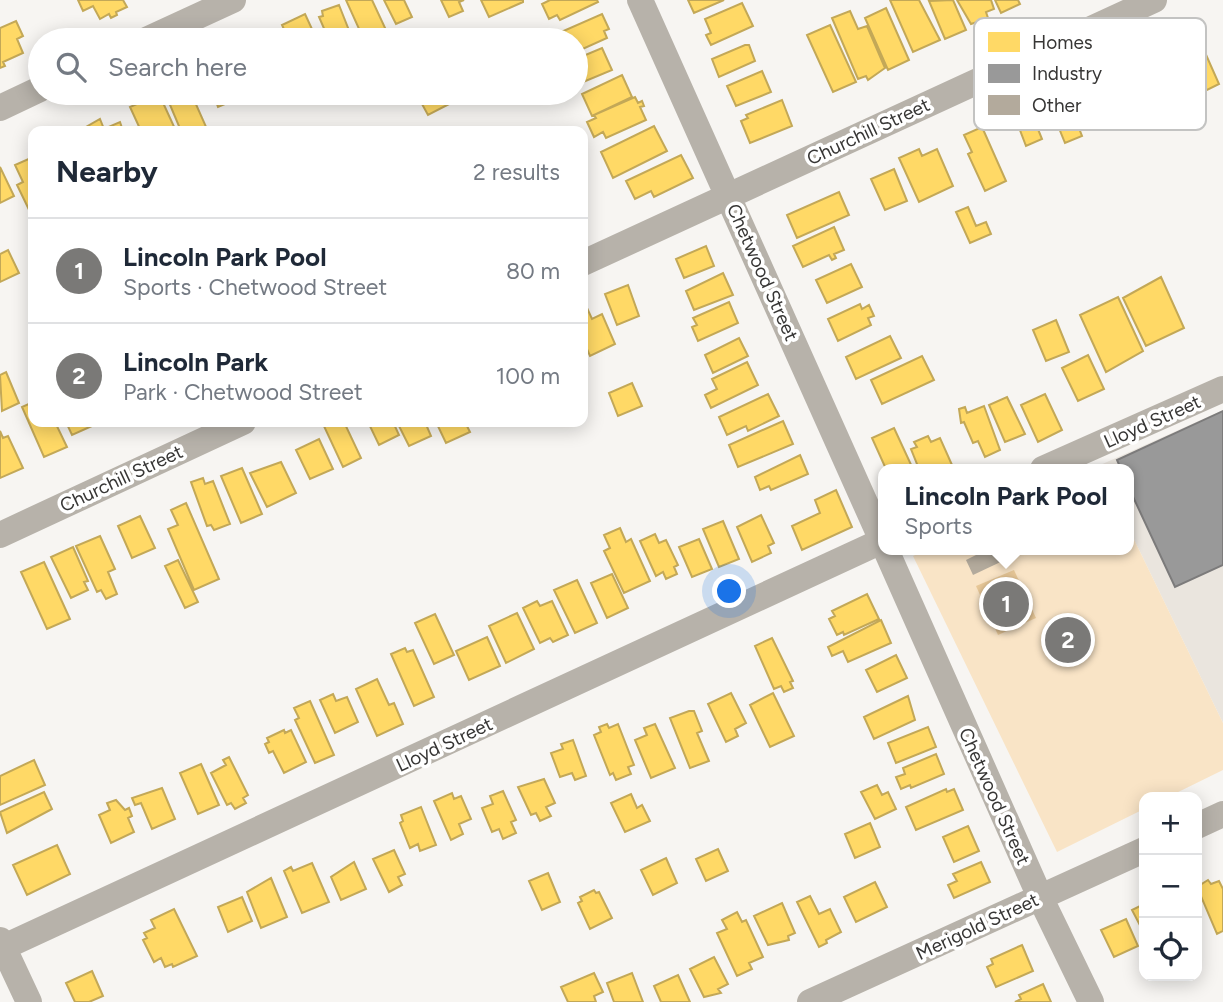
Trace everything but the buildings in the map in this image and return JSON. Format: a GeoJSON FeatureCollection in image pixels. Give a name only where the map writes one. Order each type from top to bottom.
{"type":"FeatureCollection","features":[{"type":"Feature","properties":{"kind":"street","name":"Chetwood Street"},"geometry":{"type":"LineString","coordinates":[[640,0],[878,530]]}},
{"type":"Feature","properties":{"kind":"street","name":"Churchill Street"},"geometry":{"type":"LineString","coordinates":[[1115,18],[1154,0]]}},
{"type":"Feature","properties":{"kind":"street"},"geometry":{"type":"LineString","coordinates":[[169,28],[215,4]]}},
{"type":"Feature","properties":{"kind":"street","name":"Churchill Street"},"geometry":{"type":"LineString","coordinates":[[588,261],[974,83]]}},
{"type":"Feature","properties":{"kind":"street"},"geometry":{"type":"LineString","coordinates":[[0,108],[28,95]]}},
{"type":"Feature","properties":{"kind":"street","name":"Lloyd Street"},"geometry":{"type":"LineString","coordinates":[[1054,464],[1223,389]]}},
{"type":"Feature","properties":{"kind":"street","name":"Churchill Street"},"geometry":{"type":"LineString","coordinates":[[0,535],[232,427]]}},
{"type":"Feature","properties":{"kind":"street","name":"Lloyd Street"},"geometry":{"type":"LineString","coordinates":[[2,944],[878,547]]}},
{"type":"Feature","properties":{"kind":"street","name":"Chetwood Street"},"geometry":{"type":"LineString","coordinates":[[889,555],[1040,897],[1091,1002]]}},
{"type":"Feature","properties":{"kind":"street"},"geometry":{"type":"LineString","coordinates":[[1202,824],[1223,814]]}},
{"type":"Feature","properties":{"kind":"street","name":"Merigold Street"},"geometry":{"type":"LineString","coordinates":[[810,1002],[1139,852]]}},
{"type":"Feature","properties":{"kind":"street"},"geometry":{"type":"LineString","coordinates":[[2,944],[29,1002]]}},
{"type":"Feature","properties":{"kind":"shaded area"},"geometry":{"type":"Polygon","coordinates":[[[1223,410],[1223,723],[1134,539],[1134,464],[1102,464],[1223,410]]]}},
{"type":"Feature","properties":{"kind":"shaded area"},"geometry":{"type":"Polygon","coordinates":[[[1134,539],[1223,723],[1223,770],[1178,792],[1139,792],[1139,811],[1057,852],[913,556],[1134,555],[1134,539]]]}},
{"type":"Feature","properties":{"kind":"shaded area"},"geometry":{"type":"Polygon","coordinates":[[[1014,570],[1036,618],[998,635],[976,586],[1014,570]]]}},
{"type":"Feature","properties":{"kind":"place","name":"Lincoln Park Pool"},"geometry":{"type":"Point","coordinates":[1006,604]}},
{"type":"Feature","properties":{"kind":"place","name":"Lincoln Park"},"geometry":{"type":"Point","coordinates":[1068,640]}}]}
